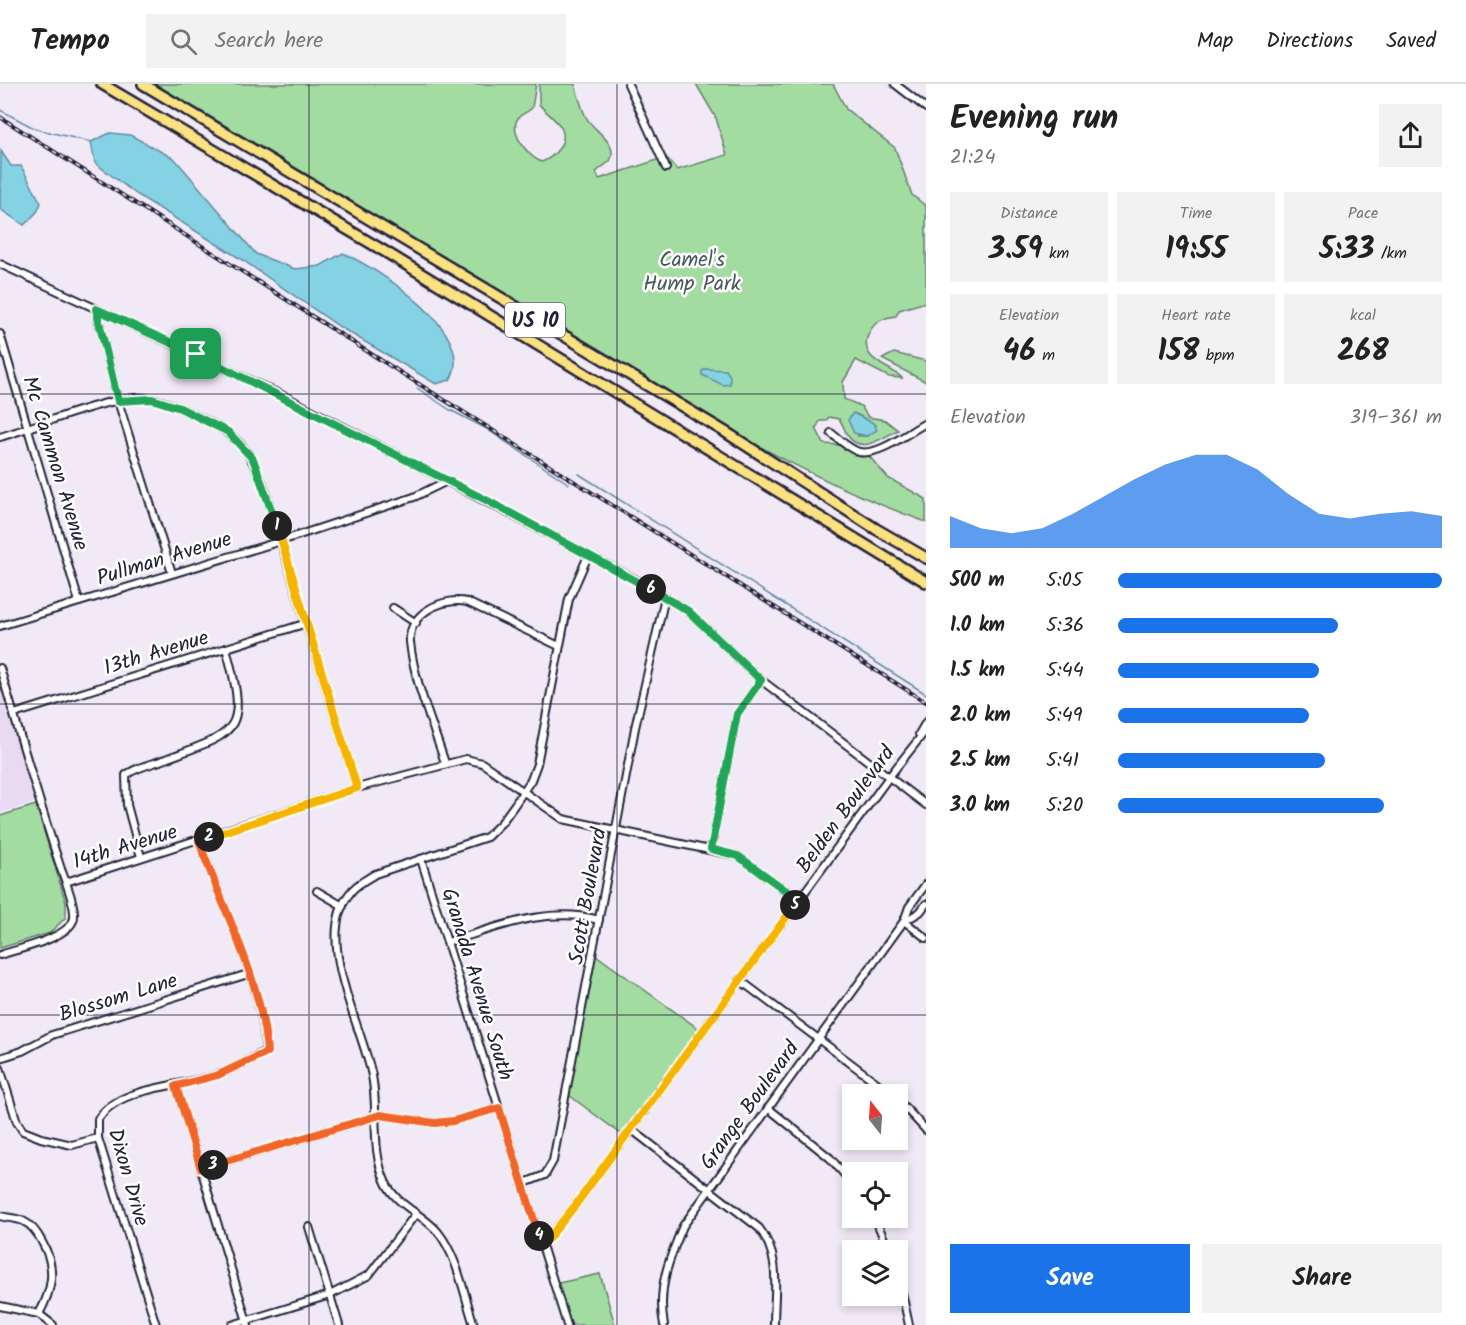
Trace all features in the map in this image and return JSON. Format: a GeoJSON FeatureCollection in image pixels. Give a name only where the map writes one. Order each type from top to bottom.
{"type":"FeatureCollection","features":[{"type":"Feature","properties":{"kind":"highway","name":"US 10"},"geometry":{"type":"LineString","coordinates":[[102,84],[384,251],[926,582]]}},
{"type":"Feature","properties":{"kind":"highway","name":"US 10"},"geometry":{"type":"LineString","coordinates":[[143,84],[727,433],[876,529],[926,558]]}},
{"type":"Feature","properties":{"kind":"street"},"geometry":{"type":"LineString","coordinates":[[628,84],[666,168]]}},
{"type":"Feature","properties":{"kind":"street"},"geometry":{"type":"LineString","coordinates":[[895,84],[926,108]]}},
{"type":"Feature","properties":{"kind":"street"},"geometry":{"type":"LineString","coordinates":[[0,264],[302,405],[665,597],[688,611],[761,680],[926,804]]}},
{"type":"Feature","properties":{"kind":"street"},"geometry":{"type":"LineString","coordinates":[[96,309],[118,401],[172,573]]}},
{"type":"Feature","properties":{"kind":"street","name":"Mc Cammon Avenue"},"geometry":{"type":"LineString","coordinates":[[0,334],[79,602]]}},
{"type":"Feature","properties":{"kind":"street"},"geometry":{"type":"LineString","coordinates":[[0,437],[118,401],[152,399],[180,408],[228,432],[253,459],[308,622],[357,788]]}},
{"type":"Feature","properties":{"kind":"street"},"geometry":{"type":"LineString","coordinates":[[831,433],[853,449],[867,452],[879,449],[926,423]]}},
{"type":"Feature","properties":{"kind":"street","name":"Pullman Avenue"},"geometry":{"type":"LineString","coordinates":[[0,626],[281,540],[414,496],[447,481]]}},
{"type":"Feature","properties":{"kind":"street"},"geometry":{"type":"LineString","coordinates":[[474,1325],[448,1249],[428,1221],[415,1215],[386,1183],[378,1157],[377,1116],[372,1075],[344,981],[335,939],[343,906],[350,892],[359,883],[375,874],[487,837],[502,822],[523,792],[537,764],[569,599],[588,556]]}},
{"type":"Feature","properties":{"kind":"street","name":"Scott Boulevard"},"geometry":{"type":"LineString","coordinates":[[522,1184],[545,1175],[554,1161],[635,728],[665,597]]}},
{"type":"Feature","properties":{"kind":"street"},"geometry":{"type":"LineString","coordinates":[[445,763],[422,690],[410,641],[416,623],[434,605],[454,599],[467,602],[559,646]]}},
{"type":"Feature","properties":{"kind":"street"},"geometry":{"type":"LineString","coordinates":[[393,609],[416,623]]}},
{"type":"Feature","properties":{"kind":"street","name":"13th Avenue"},"geometry":{"type":"LineString","coordinates":[[14,714],[308,622]]}},
{"type":"Feature","properties":{"kind":"street"},"geometry":{"type":"LineString","coordinates":[[141,857],[127,805],[126,775],[223,736],[236,722],[238,698],[226,648]]}},
{"type":"Feature","properties":{"kind":"street"},"geometry":{"type":"LineString","coordinates":[[0,668],[66,882]]}},
{"type":"Feature","properties":{"kind":"street"},"geometry":{"type":"LineString","coordinates":[[711,849],[737,714],[761,680]]}},
{"type":"Feature","properties":{"kind":"street","name":"Belden Boulevard"},"geometry":{"type":"LineString","coordinates":[[541,1242],[548,1239],[574,1207],[741,981],[915,741],[926,722]]}},
{"type":"Feature","properties":{"kind":"street","name":"Belden Boulevard"},"geometry":{"type":"LineString","coordinates":[[915,741],[926,730]]}},
{"type":"Feature","properties":{"kind":"street","name":"14th Avenue"},"geometry":{"type":"LineString","coordinates":[[0,955],[59,934],[72,924],[74,914],[66,882],[199,841],[357,788],[445,763],[472,759],[563,819],[738,856],[799,900]]}},
{"type":"Feature","properties":{"kind":"street","name":"Dixon Drive"},"geometry":{"type":"LineString","coordinates":[[156,1325],[98,1138],[98,1119],[112,1104],[161,1086],[176,1086],[218,1075],[267,1052],[263,1024],[248,974],[199,841]]}},
{"type":"Feature","properties":{"kind":"street","name":"Granada Avenue South"},"geometry":{"type":"LineString","coordinates":[[421,859],[567,1325]]}},
{"type":"Feature","properties":{"kind":"street","name":"Grange Boulevard"},"geometry":{"type":"LineString","coordinates":[[664,1325],[661,1292],[663,1277],[682,1226],[904,921],[909,907],[926,884]]}},
{"type":"Feature","properties":{"kind":"street"},"geometry":{"type":"LineString","coordinates":[[317,891],[343,906]]}},
{"type":"Feature","properties":{"kind":"street","name":"Grange Boulevard"},"geometry":{"type":"LineString","coordinates":[[904,921],[920,912],[926,904]]}},
{"type":"Feature","properties":{"kind":"street"},"geometry":{"type":"LineString","coordinates":[[447,942],[514,923],[557,914],[581,915],[599,920]]}},
{"type":"Feature","properties":{"kind":"street"},"geometry":{"type":"LineString","coordinates":[[904,921],[926,938]]}},
{"type":"Feature","properties":{"kind":"street","name":"Blossom Lane"},"geometry":{"type":"LineString","coordinates":[[0,1058],[22,1051],[52,1035],[248,974]]}},
{"type":"Feature","properties":{"kind":"street"},"geometry":{"type":"LineString","coordinates":[[741,981],[878,1084]]}},
{"type":"Feature","properties":{"kind":"street"},"geometry":{"type":"LineString","coordinates":[[0,1068],[17,1122],[23,1131],[72,1145],[98,1138]]}},
{"type":"Feature","properties":{"kind":"street"},"geometry":{"type":"LineString","coordinates":[[176,1086],[247,1323]]}},
{"type":"Feature","properties":{"kind":"street"},"geometry":{"type":"LineString","coordinates":[[201,1169],[377,1116],[435,1123],[453,1121],[499,1108]]}},
{"type":"Feature","properties":{"kind":"street"},"geometry":{"type":"LineString","coordinates":[[768,1108],[830,1158],[842,1172]]}},
{"type":"Feature","properties":{"kind":"street"},"geometry":{"type":"LineString","coordinates":[[908,1111],[926,1130]]}},
{"type":"Feature","properties":{"kind":"street"},"geometry":{"type":"LineString","coordinates":[[631,1129],[750,1219],[766,1237],[776,1276],[774,1325]]}},
{"type":"Feature","properties":{"kind":"street"},"geometry":{"type":"LineString","coordinates":[[232,1325],[247,1323],[330,1294],[369,1275],[415,1215]]}},
{"type":"Feature","properties":{"kind":"street"},"geometry":{"type":"LineString","coordinates":[[0,1216],[27,1223],[37,1233],[46,1250],[52,1274],[49,1294],[39,1314]]}},
{"type":"Feature","properties":{"kind":"street"},"geometry":{"type":"LineString","coordinates":[[309,1227],[339,1325]]}},
{"type":"Feature","properties":{"kind":"street"},"geometry":{"type":"LineString","coordinates":[[0,1306],[39,1314],[53,1325]]}},
{"type":"Feature","properties":{"kind":"street"},"geometry":{"type":"LineString","coordinates":[[905,1306],[909,1325]]}},
{"type":"Feature","properties":{"kind":"shaded area"},"geometry":{"type":"Polygon","coordinates":[[[0,668],[39,801],[0,813],[0,668]]]}},
{"type":"Feature","properties":{"kind":"green space","name":"Camel's Hump Park"},"geometry":{"type":"Polygon","coordinates":[[[154,84],[536,84],[532,108],[519,117],[516,129],[526,150],[542,162],[558,150],[563,134],[558,123],[539,104],[539,84],[575,84],[586,117],[611,148],[610,161],[596,172],[599,179],[666,157],[677,170],[727,155],[716,118],[696,84],[833,84],[846,109],[895,148],[912,195],[926,206],[926,302],[899,310],[896,316],[879,321],[871,329],[867,339],[870,355],[902,378],[889,377],[856,360],[843,382],[844,399],[861,406],[868,417],[885,420],[898,430],[873,443],[859,444],[847,434],[839,419],[829,417],[826,421],[820,421],[816,428],[824,444],[839,445],[856,455],[869,456],[888,478],[926,499],[926,522],[834,484],[702,414],[154,84]],[[856,414],[858,436],[867,436],[876,425],[856,414]]]}},
{"type":"Feature","properties":{"kind":"green space"},"geometry":{"type":"Polygon","coordinates":[[[894,353],[926,361],[926,382],[882,359],[894,353]]]}},
{"type":"Feature","properties":{"kind":"green space"},"geometry":{"type":"Polygon","coordinates":[[[36,805],[66,903],[66,917],[50,933],[0,948],[0,816],[36,805]]]}},
{"type":"Feature","properties":{"kind":"green space"},"geometry":{"type":"Polygon","coordinates":[[[593,953],[703,1032],[625,1137],[566,1093],[593,953]]]}},
{"type":"Feature","properties":{"kind":"green space"},"geometry":{"type":"Polygon","coordinates":[[[600,1274],[615,1325],[567,1325],[554,1284],[600,1274]]]}},
{"type":"Feature","properties":{"kind":"water"},"geometry":{"type":"Polygon","coordinates":[[[110,133],[130,135],[175,159],[256,254],[295,269],[320,266],[343,253],[400,288],[438,323],[450,342],[455,361],[450,380],[436,384],[340,327],[244,261],[136,194],[95,163],[91,142],[110,133]]]}},
{"type":"Feature","properties":{"kind":"water"},"geometry":{"type":"Polygon","coordinates":[[[1,151],[11,166],[21,166],[41,203],[37,212],[24,225],[0,209],[1,151]]]}},
{"type":"Feature","properties":{"kind":"water"},"geometry":{"type":"Polygon","coordinates":[[[706,369],[726,370],[730,376],[730,384],[723,385],[702,375],[702,371],[706,369]]]}},
{"type":"Feature","properties":{"kind":"water"},"geometry":{"type":"Polygon","coordinates":[[[853,413],[873,423],[877,430],[867,436],[854,433],[848,420],[853,413]]]}},
{"type":"Feature","properties":{"kind":"waterway"},"geometry":{"type":"LineString","coordinates":[[0,110],[36,129],[91,142]]}},
{"type":"Feature","properties":{"kind":"waterway"},"geometry":{"type":"LineString","coordinates":[[417,388],[450,410],[485,428],[569,484]]}},
{"type":"Feature","properties":{"kind":"waterway"},"geometry":{"type":"LineString","coordinates":[[579,474],[926,694]]}},
{"type":"Feature","properties":{"kind":"railway"},"geometry":{"type":"LineString","coordinates":[[0,117],[387,364],[926,702]]}},
{"type":"Feature","properties":{"kind":"route"},"geometry":{"type":"LineString","coordinates":[[96,309],[196,354],[288,398],[639,582],[688,611],[761,680],[737,714],[711,849],[738,856],[799,900],[574,1207],[548,1239],[541,1242],[499,1108],[453,1121],[435,1123],[388,1115],[365,1118],[201,1169],[176,1086],[218,1075],[267,1052],[258,1004],[234,931],[216,890],[199,841],[357,788],[301,600],[253,459],[228,432],[180,408],[152,399],[118,401],[96,309]]}}]}
